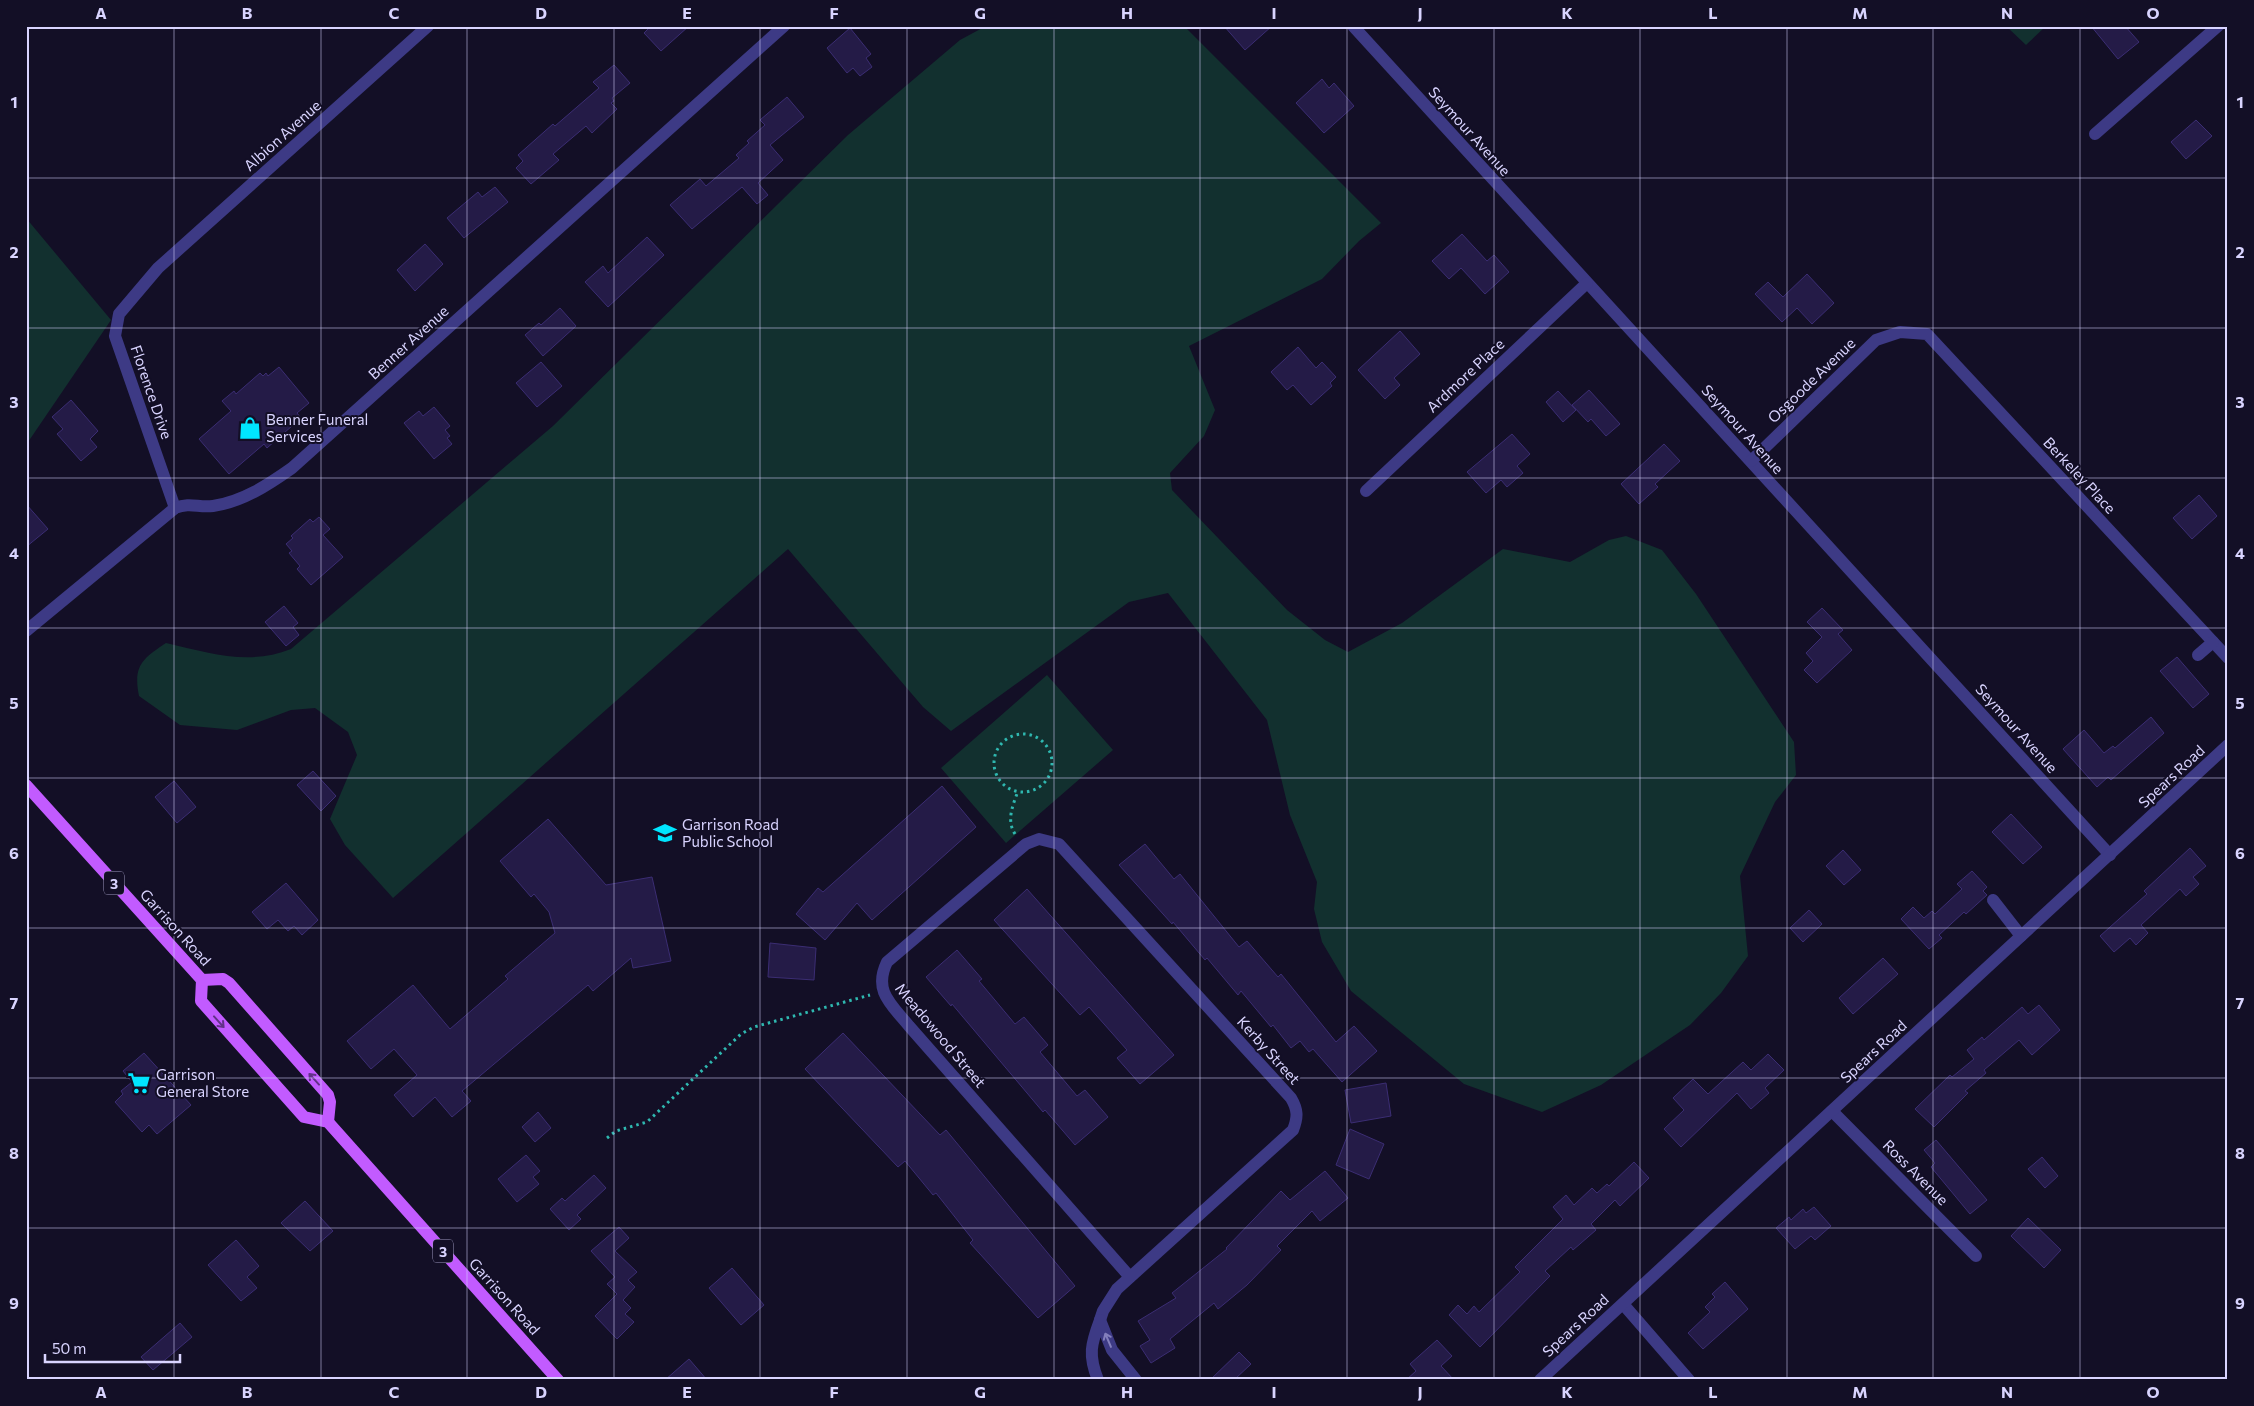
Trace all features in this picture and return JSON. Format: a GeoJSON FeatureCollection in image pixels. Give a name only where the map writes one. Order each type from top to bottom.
{"type":"FeatureCollection","features":[{"type":"Feature","properties":{"kind":"main road","name":"Garrison Road"},"geometry":{"type":"LineString","coordinates":[[26,784],[202,980],[201,1001],[304,1117],[328,1122],[558,1380]]}},
{"type":"Feature","properties":{"kind":"main road","name":"Garrison Road"},"geometry":{"type":"LineString","coordinates":[[202,980],[223,979],[235,990],[330,1098],[328,1122]]}},
{"type":"Feature","properties":{"kind":"street","name":"Albion Avenue"},"geometry":{"type":"LineString","coordinates":[[158,268],[428,26]]}},
{"type":"Feature","properties":{"kind":"street","name":"Benner Avenue"},"geometry":{"type":"LineString","coordinates":[[175,508],[186,504],[209,506],[230,503],[276,480],[292,468],[784,26]]}},
{"type":"Feature","properties":{"kind":"street","name":"Seymour Avenue"},"geometry":{"type":"LineString","coordinates":[[1353,26],[2110,855]]}},
{"type":"Feature","properties":{"kind":"street"},"geometry":{"type":"LineString","coordinates":[[2095,134],[2218,26]]}},
{"type":"Feature","properties":{"kind":"street","name":"Florence Drive"},"geometry":{"type":"LineString","coordinates":[[158,268],[119,314],[115,336],[175,508]]}},
{"type":"Feature","properties":{"kind":"street","name":"Ardmore Place"},"geometry":{"type":"LineString","coordinates":[[1366,491],[1588,283]]}},
{"type":"Feature","properties":{"kind":"street","name":"Osgoode Avenue"},"geometry":{"type":"LineString","coordinates":[[1751,461],[1876,340],[1900,332]]}},
{"type":"Feature","properties":{"kind":"street","name":"Berkeley Place"},"geometry":{"type":"LineString","coordinates":[[1900,332],[1927,334],[2228,658]]}},
{"type":"Feature","properties":{"kind":"street"},"geometry":{"type":"LineString","coordinates":[[26,631],[175,508]]}},
{"type":"Feature","properties":{"kind":"street"},"geometry":{"type":"LineString","coordinates":[[2198,655],[2213,642]]}},
{"type":"Feature","properties":{"kind":"street","name":"Spears Road"},"geometry":{"type":"LineString","coordinates":[[1540,1380],[2228,745]]}},
{"type":"Feature","properties":{"kind":"street","name":"Meadowood Street"},"geometry":{"type":"LineString","coordinates":[[1048,840],[1039,839],[1023,847],[887,962],[881,974],[882,991],[909,1026],[1130,1277]]}},
{"type":"Feature","properties":{"kind":"street","name":"Kerby Street"},"geometry":{"type":"LineString","coordinates":[[1048,840],[1059,844],[1291,1098],[1297,1109],[1298,1118],[1293,1130],[1130,1277]]}},
{"type":"Feature","properties":{"kind":"street"},"geometry":{"type":"LineString","coordinates":[[1993,900],[2021,936]]}},
{"type":"Feature","properties":{"kind":"street","name":"Ross Avenue"},"geometry":{"type":"LineString","coordinates":[[1832,1111],[1976,1256]]}},
{"type":"Feature","properties":{"kind":"street"},"geometry":{"type":"LineString","coordinates":[[1098,1380],[1092,1363],[1092,1342],[1109,1300],[1117,1289],[1130,1277]]}},
{"type":"Feature","properties":{"kind":"street"},"geometry":{"type":"LineString","coordinates":[[1623,1304],[1689,1380]]}},
{"type":"Feature","properties":{"kind":"street"},"geometry":{"type":"LineString","coordinates":[[1100,1320],[1112,1350],[1136,1380]]}},
{"type":"Feature","properties":{"kind":"path"},"geometry":{"type":"LineString","coordinates":[[1018,734],[1028,734],[1044,742],[1049,750],[1052,768],[1049,776],[1036,789],[1018,791],[1008,787],[1001,781],[996,772],[996,752],[1001,744],[1009,738],[1018,734]]}},
{"type":"Feature","properties":{"kind":"path"},"geometry":{"type":"LineString","coordinates":[[1018,791],[1010,819],[1011,828],[1023,847]]}},
{"type":"Feature","properties":{"kind":"path"},"geometry":{"type":"LineString","coordinates":[[607,1138],[616,1130],[647,1122],[741,1034],[754,1027],[882,991]]}},
{"type":"Feature","properties":{"kind":"green space"},"geometry":{"type":"Polygon","coordinates":[[[986,26],[1184,26],[1381,223],[1359,241],[1322,279],[1189,346],[1215,410],[1204,436],[1170,473],[1172,490],[1287,610],[1325,640],[1348,652],[1402,623],[1503,549],[1570,562],[1609,540],[1626,536],[1662,550],[1696,594],[1794,742],[1796,775],[1775,802],[1740,876],[1748,956],[1721,993],[1690,1025],[1601,1085],[1542,1112],[1464,1084],[1351,991],[1322,942],[1314,909],[1317,882],[1290,815],[1267,720],[1168,593],[1129,602],[951,731],[923,707],[788,549],[393,898],[345,845],[330,819],[357,755],[348,732],[315,708],[291,710],[237,730],[180,725],[139,696],[137,677],[141,664],[166,643],[213,654],[244,657],[260,657],[291,649],[553,426],[848,135],[960,40],[986,26]]]}},
{"type":"Feature","properties":{"kind":"green space"},"geometry":{"type":"Polygon","coordinates":[[[2006,26],[2046,26],[2026,45],[2006,26]]]}},
{"type":"Feature","properties":{"kind":"green space"},"geometry":{"type":"Polygon","coordinates":[[[26,218],[111,320],[26,445],[26,218]]]}},
{"type":"Feature","properties":{"kind":"green space"},"geometry":{"type":"Polygon","coordinates":[[[1047,675],[1113,750],[1006,843],[941,768],[1047,675]]]}},
{"type":"Feature","properties":{"kind":"building"},"geometry":{"type":"Polygon","coordinates":[[[651,26],[689,26],[661,51],[644,33],[651,26]]]}},
{"type":"Feature","properties":{"kind":"building"},"geometry":{"type":"Polygon","coordinates":[[[1224,26],[1272,26],[1245,50],[1224,26]]]}},
{"type":"Feature","properties":{"kind":"building"},"geometry":{"type":"Polygon","coordinates":[[[2091,26],[2125,26],[2139,42],[2118,59],[2091,26]]]}},
{"type":"Feature","properties":{"kind":"building"},"geometry":{"type":"Polygon","coordinates":[[[850,28],[871,54],[866,58],[872,67],[860,76],[853,68],[847,73],[827,48],[850,28]]]}},
{"type":"Feature","properties":{"kind":"building"},"geometry":{"type":"Polygon","coordinates":[[[614,65],[630,83],[612,98],[614,101],[611,103],[617,109],[592,133],[586,126],[553,154],[559,160],[531,184],[516,168],[523,161],[518,155],[553,124],[555,126],[599,88],[593,82],[614,65]]]}},
{"type":"Feature","properties":{"kind":"building"},"geometry":{"type":"Polygon","coordinates":[[[1322,79],[1329,88],[1334,83],[1354,106],[1324,133],[1296,103],[1322,79]]]}},
{"type":"Feature","properties":{"kind":"building"},"geometry":{"type":"Polygon","coordinates":[[[787,97],[804,117],[770,145],[783,160],[758,183],[768,195],[757,204],[742,187],[692,229],[670,205],[700,179],[706,186],[739,158],[736,155],[749,143],[747,141],[765,125],[760,120],[787,97]]]}},
{"type":"Feature","properties":{"kind":"building"},"geometry":{"type":"Polygon","coordinates":[[[2196,120],[2212,136],[2186,159],[2171,142],[2196,120]]]}},
{"type":"Feature","properties":{"kind":"building"},"geometry":{"type":"Polygon","coordinates":[[[495,187],[508,202],[464,238],[447,218],[478,192],[482,197],[495,187]]]}},
{"type":"Feature","properties":{"kind":"building"},"geometry":{"type":"Polygon","coordinates":[[[1462,234],[1487,261],[1494,255],[1509,272],[1485,294],[1461,268],[1449,279],[1432,261],[1462,234]]]}},
{"type":"Feature","properties":{"kind":"building"},"geometry":{"type":"Polygon","coordinates":[[[647,237],[664,255],[608,307],[585,282],[603,266],[608,273],[647,237]]]}},
{"type":"Feature","properties":{"kind":"building"},"geometry":{"type":"Polygon","coordinates":[[[425,244],[443,264],[415,291],[397,270],[425,244]]]}},
{"type":"Feature","properties":{"kind":"building"},"geometry":{"type":"Polygon","coordinates":[[[1807,274],[1834,303],[1812,324],[1797,308],[1782,322],[1755,294],[1768,282],[1783,297],[1807,274]]]}},
{"type":"Feature","properties":{"kind":"building"},"geometry":{"type":"Polygon","coordinates":[[[560,308],[576,326],[543,356],[525,335],[539,323],[541,325],[560,308]]]}},
{"type":"Feature","properties":{"kind":"building"},"geometry":{"type":"Polygon","coordinates":[[[1400,331],[1420,354],[1394,378],[1400,385],[1385,399],[1358,370],[1400,331]]]}},
{"type":"Feature","properties":{"kind":"building"},"geometry":{"type":"Polygon","coordinates":[[[1298,347],[1316,368],[1322,362],[1336,377],[1330,383],[1332,386],[1311,405],[1293,385],[1287,390],[1271,372],[1298,347]]]}},
{"type":"Feature","properties":{"kind":"building"},"geometry":{"type":"Polygon","coordinates":[[[541,362],[562,386],[537,407],[516,383],[541,362]]]}},
{"type":"Feature","properties":{"kind":"building","name":"Benner Funeral Services"},"geometry":{"type":"Polygon","coordinates":[[[279,367],[309,403],[297,413],[301,418],[267,448],[264,444],[229,474],[199,439],[231,411],[222,401],[234,391],[236,394],[260,373],[263,376],[266,373],[268,376],[279,367]]]}},
{"type":"Feature","properties":{"kind":"building"},"geometry":{"type":"Polygon","coordinates":[[[1589,390],[1620,424],[1606,436],[1591,419],[1588,422],[1572,405],[1589,390]]]}},
{"type":"Feature","properties":{"kind":"building"},"geometry":{"type":"Polygon","coordinates":[[[1558,391],[1576,410],[1563,422],[1546,402],[1558,391]]]}},
{"type":"Feature","properties":{"kind":"building"},"geometry":{"type":"Polygon","coordinates":[[[71,400],[98,431],[90,439],[97,447],[81,461],[57,434],[63,429],[52,417],[71,400]]]}},
{"type":"Feature","properties":{"kind":"building"},"geometry":{"type":"Polygon","coordinates":[[[434,407],[450,426],[445,430],[450,436],[447,438],[452,444],[434,459],[404,423],[419,411],[423,416],[434,407]]]}},
{"type":"Feature","properties":{"kind":"building"},"geometry":{"type":"Polygon","coordinates":[[[1512,434],[1530,454],[1517,466],[1523,473],[1507,487],[1501,480],[1486,493],[1467,472],[1512,434]]]}},
{"type":"Feature","properties":{"kind":"building"},"geometry":{"type":"Polygon","coordinates":[[[1664,444],[1680,461],[1655,484],[1658,487],[1639,504],[1621,484],[1664,444]]]}},
{"type":"Feature","properties":{"kind":"building"},"geometry":{"type":"Polygon","coordinates":[[[2199,495],[2217,516],[2192,539],[2173,518],[2199,495]]]}},
{"type":"Feature","properties":{"kind":"building"},"geometry":{"type":"Polygon","coordinates":[[[26,504],[48,529],[26,547],[26,504]]]}},
{"type":"Feature","properties":{"kind":"building"},"geometry":{"type":"Polygon","coordinates":[[[319,517],[330,529],[323,535],[343,557],[311,585],[297,569],[300,566],[289,553],[292,551],[286,544],[293,538],[291,536],[310,519],[313,522],[319,517]]]}},
{"type":"Feature","properties":{"kind":"building"},"geometry":{"type":"Polygon","coordinates":[[[284,606],[298,623],[293,627],[299,635],[286,646],[265,622],[284,606]]]}},
{"type":"Feature","properties":{"kind":"building"},"geometry":{"type":"Polygon","coordinates":[[[1822,608],[1843,630],[1838,634],[1852,650],[1817,683],[1804,670],[1813,661],[1806,653],[1822,637],[1807,622],[1822,608]]]}},
{"type":"Feature","properties":{"kind":"building"},"geometry":{"type":"Polygon","coordinates":[[[2177,657],[2209,694],[2193,708],[2160,671],[2177,657]]]}},
{"type":"Feature","properties":{"kind":"building"},"geometry":{"type":"Polygon","coordinates":[[[2151,717],[2164,733],[2111,780],[2108,777],[2097,787],[2063,749],[2084,730],[2104,753],[2113,746],[2115,748],[2151,717]]]}},
{"type":"Feature","properties":{"kind":"building"},"geometry":{"type":"Polygon","coordinates":[[[313,771],[336,796],[321,811],[297,785],[313,771]]]}},
{"type":"Feature","properties":{"kind":"building"},"geometry":{"type":"Polygon","coordinates":[[[174,781],[196,807],[177,823],[155,797],[174,781]]]}},
{"type":"Feature","properties":{"kind":"building"},"geometry":{"type":"Polygon","coordinates":[[[942,786],[976,827],[872,920],[857,903],[825,940],[796,914],[818,888],[823,892],[942,786]]]}},
{"type":"Feature","properties":{"kind":"building"},"geometry":{"type":"Polygon","coordinates":[[[2011,814],[2042,847],[2023,864],[1992,832],[2011,814]]]}},
{"type":"Feature","properties":{"kind":"building"},"geometry":{"type":"Polygon","coordinates":[[[548,819],[606,885],[652,877],[671,961],[633,968],[631,958],[593,991],[588,985],[462,1091],[471,1101],[452,1117],[435,1097],[413,1117],[394,1095],[417,1075],[394,1049],[371,1069],[347,1041],[413,985],[450,1029],[508,979],[505,976],[555,933],[549,912],[534,894],[531,897],[500,861],[548,819]]]}},
{"type":"Feature","properties":{"kind":"building"},"geometry":{"type":"Polygon","coordinates":[[[1145,844],[1174,879],[1180,874],[1239,947],[1247,941],[1278,977],[1281,974],[1336,1042],[1354,1026],[1377,1051],[1342,1082],[1313,1049],[1309,1052],[1300,1041],[1291,1048],[1273,1025],[1271,1027],[1241,991],[1238,995],[1207,958],[1205,960],[1173,922],[1172,924],[1119,865],[1145,844]]]}},
{"type":"Feature","properties":{"kind":"building"},"geometry":{"type":"Polygon","coordinates":[[[2190,848],[2206,866],[2193,877],[2199,884],[2186,896],[2180,889],[2141,925],[2148,933],[2136,945],[2130,938],[2114,952],[2100,936],[2147,894],[2144,891],[2190,848]]]}},
{"type":"Feature","properties":{"kind":"building"},"geometry":{"type":"Polygon","coordinates":[[[1843,850],[1861,870],[1844,885],[1826,866],[1843,850]]]}},
{"type":"Feature","properties":{"kind":"building"},"geometry":{"type":"Polygon","coordinates":[[[1972,871],[1987,887],[1983,891],[1987,895],[1966,914],[1964,912],[1939,935],[1942,938],[1929,949],[1901,919],[1913,907],[1924,918],[1932,911],[1935,914],[1962,889],[1957,884],[1972,871]]]}},
{"type":"Feature","properties":{"kind":"building"},"geometry":{"type":"Polygon","coordinates":[[[286,883],[318,920],[302,935],[294,926],[288,931],[278,920],[267,929],[252,912],[286,883]]]}},
{"type":"Feature","properties":{"kind":"building"},"geometry":{"type":"Polygon","coordinates":[[[1027,889],[1174,1055],[1140,1084],[1117,1058],[1127,1050],[1089,1007],[1080,1015],[994,920],[1027,889]]]}},
{"type":"Feature","properties":{"kind":"building"},"geometry":{"type":"Polygon","coordinates":[[[1809,910],[1822,924],[1803,942],[1790,928],[1809,910]]]}},
{"type":"Feature","properties":{"kind":"building"},"geometry":{"type":"Polygon","coordinates":[[[770,943],[816,948],[814,980],[768,977],[770,943]]]}},
{"type":"Feature","properties":{"kind":"building"},"geometry":{"type":"Polygon","coordinates":[[[957,950],[982,979],[979,981],[1015,1024],[1024,1017],[1048,1045],[1040,1052],[1077,1096],[1085,1090],[1108,1117],[1075,1145],[1045,1110],[1043,1112],[952,1004],[951,1006],[926,977],[957,950]]]}},
{"type":"Feature","properties":{"kind":"building"},"geometry":{"type":"Polygon","coordinates":[[[1883,958],[1898,974],[1853,1014],[1839,998],[1883,958]]]}},
{"type":"Feature","properties":{"kind":"building"},"geometry":{"type":"Polygon","coordinates":[[[2039,1005],[2060,1030],[2032,1055],[2019,1040],[1984,1070],[1986,1073],[1965,1091],[1968,1093],[1934,1127],[1915,1109],[1950,1075],[1952,1077],[1974,1059],[1967,1050],[1982,1037],[1984,1040],[2022,1007],[2028,1014],[2039,1005]]]}},
{"type":"Feature","properties":{"kind":"building"},"geometry":{"type":"Polygon","coordinates":[[[843,1033],[940,1135],[946,1130],[1075,1286],[1038,1318],[970,1243],[973,1240],[936,1193],[933,1195],[905,1161],[898,1167],[805,1069],[843,1033]]]}},
{"type":"Feature","properties":{"kind":"building"},"geometry":{"type":"Polygon","coordinates":[[[144,1053],[191,1105],[157,1134],[149,1125],[142,1132],[115,1102],[123,1094],[121,1091],[132,1082],[123,1071],[144,1053]]]}},
{"type":"Feature","properties":{"kind":"building"},"geometry":{"type":"Polygon","coordinates":[[[1768,1054],[1784,1070],[1765,1088],[1769,1093],[1751,1109],[1737,1093],[1681,1147],[1664,1129],[1684,1110],[1673,1098],[1693,1079],[1708,1094],[1743,1062],[1751,1070],[1768,1054]]]}},
{"type":"Feature","properties":{"kind":"building"},"geometry":{"type":"Polygon","coordinates":[[[1386,1083],[1391,1116],[1351,1123],[1345,1090],[1386,1083]]]}},
{"type":"Feature","properties":{"kind":"building"},"geometry":{"type":"Polygon","coordinates":[[[538,1112],[551,1128],[535,1142],[522,1127],[538,1112]]]}},
{"type":"Feature","properties":{"kind":"building"},"geometry":{"type":"Polygon","coordinates":[[[1350,1129],[1384,1144],[1369,1179],[1336,1165],[1350,1129]]]}},
{"type":"Feature","properties":{"kind":"building"},"geometry":{"type":"Polygon","coordinates":[[[1936,1140],[1987,1200],[1970,1214],[1931,1167],[1935,1163],[1924,1150],[1936,1140]]]}},
{"type":"Feature","properties":{"kind":"building"},"geometry":{"type":"Polygon","coordinates":[[[526,1155],[540,1171],[533,1177],[539,1184],[517,1202],[498,1179],[526,1155]]]}},
{"type":"Feature","properties":{"kind":"building"},"geometry":{"type":"Polygon","coordinates":[[[2042,1157],[2058,1176],[2045,1188],[2028,1169],[2042,1157]]]}},
{"type":"Feature","properties":{"kind":"building"},"geometry":{"type":"Polygon","coordinates":[[[1634,1162],[1649,1178],[1620,1206],[1615,1200],[1591,1224],[1596,1230],[1573,1250],[1571,1247],[1545,1271],[1550,1276],[1480,1347],[1449,1315],[1458,1305],[1467,1314],[1474,1306],[1479,1312],[1520,1272],[1515,1267],[1563,1219],[1553,1207],[1566,1195],[1574,1205],[1592,1188],[1597,1193],[1607,1184],[1609,1186],[1634,1162]]]}},
{"type":"Feature","properties":{"kind":"building"},"geometry":{"type":"Polygon","coordinates":[[[1325,1171],[1348,1198],[1320,1221],[1312,1211],[1277,1246],[1281,1250],[1247,1285],[1218,1309],[1214,1303],[1170,1339],[1175,1348],[1151,1363],[1140,1346],[1150,1340],[1138,1321],[1176,1298],[1172,1293],[1227,1249],[1281,1191],[1290,1200],[1325,1171]]]}},
{"type":"Feature","properties":{"kind":"building"},"geometry":{"type":"Polygon","coordinates":[[[594,1175],[606,1188],[577,1215],[581,1219],[569,1230],[550,1209],[562,1198],[565,1201],[594,1175]]]}},
{"type":"Feature","properties":{"kind":"building"},"geometry":{"type":"Polygon","coordinates":[[[305,1201],[333,1231],[310,1251],[281,1223],[305,1201]]]}},
{"type":"Feature","properties":{"kind":"building"},"geometry":{"type":"Polygon","coordinates":[[[1814,1207],[1831,1226],[1815,1240],[1811,1236],[1795,1249],[1776,1228],[1789,1217],[1791,1220],[1803,1209],[1806,1213],[1814,1207]]]}},
{"type":"Feature","properties":{"kind":"building"},"geometry":{"type":"Polygon","coordinates":[[[2028,1218],[2061,1250],[2044,1268],[2011,1236],[2028,1218]]]}},
{"type":"Feature","properties":{"kind":"building"},"geometry":{"type":"Polygon","coordinates":[[[619,1227],[629,1238],[615,1251],[637,1272],[628,1280],[635,1287],[623,1300],[631,1308],[625,1314],[634,1322],[617,1339],[595,1316],[617,1294],[607,1284],[615,1277],[591,1251],[619,1227]]]}},
{"type":"Feature","properties":{"kind":"building"},"geometry":{"type":"Polygon","coordinates":[[[236,1240],[259,1266],[247,1277],[257,1288],[241,1301],[208,1265],[236,1240]]]}},
{"type":"Feature","properties":{"kind":"building"},"geometry":{"type":"Polygon","coordinates":[[[732,1268],[764,1305],[741,1325],[709,1288],[732,1268]]]}},
{"type":"Feature","properties":{"kind":"building"},"geometry":{"type":"Polygon","coordinates":[[[1725,1282],[1748,1309],[1703,1349],[1688,1333],[1710,1312],[1705,1307],[1715,1297],[1712,1294],[1725,1282]]]}},
{"type":"Feature","properties":{"kind":"building"},"geometry":{"type":"Polygon","coordinates":[[[180,1323],[192,1337],[153,1370],[141,1357],[180,1323]]]}},
{"type":"Feature","properties":{"kind":"building"},"geometry":{"type":"Polygon","coordinates":[[[1437,1340],[1452,1356],[1441,1366],[1454,1380],[1406,1380],[1416,1371],[1410,1364],[1437,1340]]]}},
{"type":"Feature","properties":{"kind":"building"},"geometry":{"type":"Polygon","coordinates":[[[1239,1352],[1251,1364],[1234,1380],[1210,1380],[1239,1352]]]}},
{"type":"Feature","properties":{"kind":"building"},"geometry":{"type":"Polygon","coordinates":[[[689,1359],[707,1380],[665,1380],[689,1359]]]}},
{"type":"Feature","properties":{"kind":"place","name":"Benner Funeral Services"},"geometry":{"type":"Point","coordinates":[250,428]}},
{"type":"Feature","properties":{"kind":"place","name":"Garrison Road Public School"},"geometry":{"type":"Point","coordinates":[665,833]}},
{"type":"Feature","properties":{"kind":"place","name":"Garrison General Store"},"geometry":{"type":"Point","coordinates":[139,1083]}}]}
